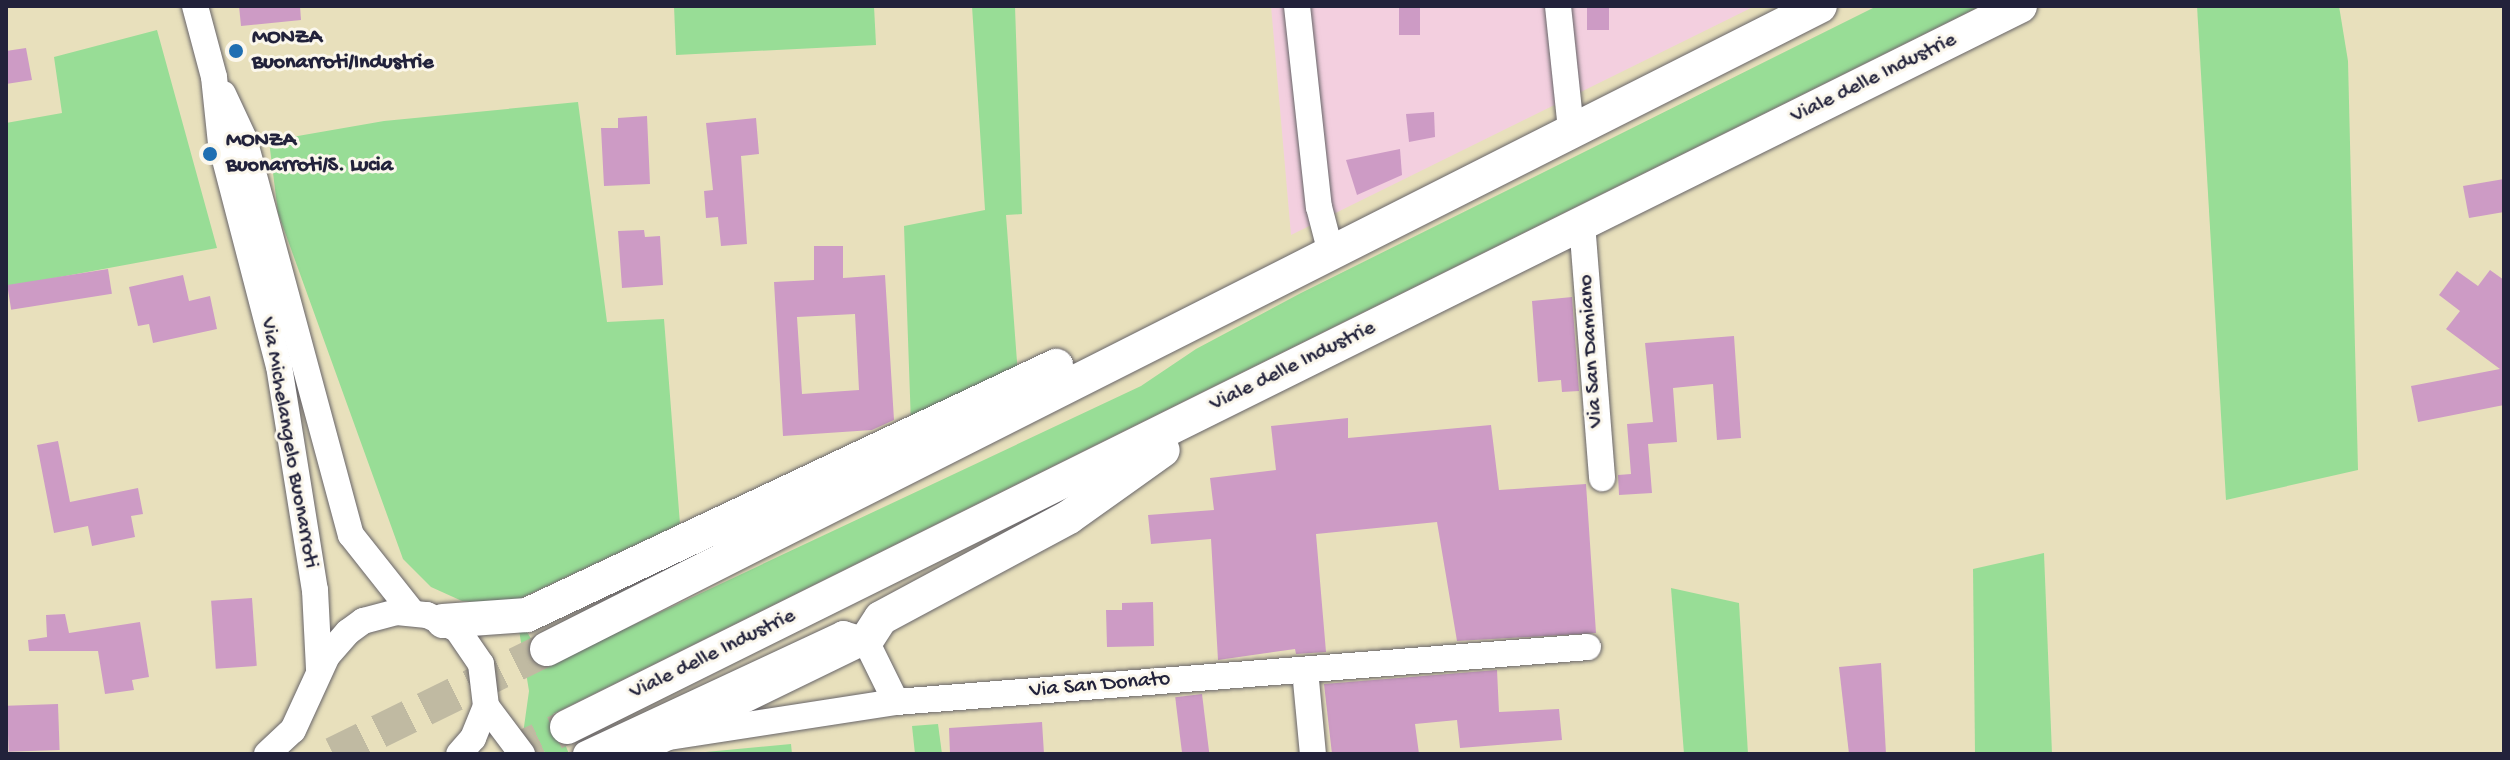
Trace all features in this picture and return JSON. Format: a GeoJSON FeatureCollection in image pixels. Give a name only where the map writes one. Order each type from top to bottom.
{"type":"FeatureCollection","features":[{"type":"Feature","properties":{"kind":"main road"},"geometry":{"type":"LineString","coordinates":[[547,649],[1571,129],[1820,6]]}},
{"type":"Feature","properties":{"kind":"main road","name":"Viale delle Industrie"},"geometry":{"type":"LineString","coordinates":[[576,741],[1248,389],[2020,6]]}},
{"type":"Feature","properties":{"kind":"main road"},"geometry":{"type":"LineString","coordinates":[[428,616],[527,615],[1171,313],[1240,299]]}},
{"type":"Feature","properties":{"kind":"main road"},"geometry":{"type":"LineString","coordinates":[[866,641],[881,618],[1069,517],[1248,389]]}},
{"type":"Feature","properties":{"kind":"street","name":"Via Michelangelo Buonarroti"},"geometry":{"type":"LineString","coordinates":[[195,6],[214,77],[221,144],[279,366],[316,601],[319,670]]}},
{"type":"Feature","properties":{"kind":"street"},"geometry":{"type":"LineString","coordinates":[[1297,6],[1319,207],[1331,253]]}},
{"type":"Feature","properties":{"kind":"street"},"geometry":{"type":"LineString","coordinates":[[1558,6],[1571,129]]}},
{"type":"Feature","properties":{"kind":"street","name":"Via Michelangelo Buonarroti"},"geometry":{"type":"LineString","coordinates":[[214,77],[244,139],[351,535],[428,616]]}},
{"type":"Feature","properties":{"kind":"street","name":"Via San Damiano"},"geometry":{"type":"LineString","coordinates":[[1582,223],[1602,478]]}},
{"type":"Feature","properties":{"kind":"street"},"geometry":{"type":"LineString","coordinates":[[267,754],[293,730],[311,698],[319,670],[348,632],[363,621],[428,616],[457,629],[481,664],[486,706],[473,738],[459,754]]}},
{"type":"Feature","properties":{"kind":"street"},"geometry":{"type":"LineString","coordinates":[[576,741],[831,636],[856,635],[866,641],[896,702]]}},
{"type":"Feature","properties":{"kind":"street"},"geometry":{"type":"LineString","coordinates":[[633,754],[866,641]]}},
{"type":"Feature","properties":{"kind":"street","name":"Via San Donato"},"geometry":{"type":"LineString","coordinates":[[669,737],[896,702],[1588,647]]}},
{"type":"Feature","properties":{"kind":"street"},"geometry":{"type":"LineString","coordinates":[[1305,670],[1313,754]]}},
{"type":"Feature","properties":{"kind":"street"},"geometry":{"type":"LineString","coordinates":[[486,706],[522,754]]}},
{"type":"Feature","properties":{"kind":"shaded area"},"geometry":{"type":"Polygon","coordinates":[[[1271,6],[1755,6],[1291,235],[1271,6]]]}},
{"type":"Feature","properties":{"kind":"green space"},"geometry":{"type":"Polygon","coordinates":[[[674,6],[874,6],[876,45],[676,55],[674,6]]]}},
{"type":"Feature","properties":{"kind":"green space"},"geometry":{"type":"Polygon","coordinates":[[[972,6],[1015,6],[1022,214],[1006,215],[1018,375],[911,424],[904,226],[985,210],[972,6]]]}},
{"type":"Feature","properties":{"kind":"green space"},"geometry":{"type":"Polygon","coordinates":[[[1877,6],[1980,6],[553,714],[569,754],[549,754],[522,741],[529,691],[519,630],[525,628],[546,666],[1141,386],[1196,349],[1301,293],[1877,6]]]}},
{"type":"Feature","properties":{"kind":"green space"},"geometry":{"type":"Polygon","coordinates":[[[2197,6],[2339,6],[2348,61],[2358,470],[2226,500],[2197,6]]]}},
{"type":"Feature","properties":{"kind":"green space"},"geometry":{"type":"Polygon","coordinates":[[[157,30],[217,248],[6,287],[6,123],[62,113],[54,57],[157,30]]]}},
{"type":"Feature","properties":{"kind":"green space"},"geometry":{"type":"Polygon","coordinates":[[[578,102],[607,322],[664,319],[680,524],[508,604],[462,601],[431,587],[403,559],[278,213],[269,141],[384,121],[578,102]]]}},
{"type":"Feature","properties":{"kind":"green space"},"geometry":{"type":"Polygon","coordinates":[[[2044,553],[2052,754],[1975,754],[1973,569],[2044,553]]]}},
{"type":"Feature","properties":{"kind":"green space"},"geometry":{"type":"Polygon","coordinates":[[[1671,588],[1739,603],[1748,754],[1684,754],[1671,588]]]}},
{"type":"Feature","properties":{"kind":"green space"},"geometry":{"type":"Polygon","coordinates":[[[938,724],[942,754],[915,754],[912,726],[938,724]]]}},
{"type":"Feature","properties":{"kind":"green space"},"geometry":{"type":"Polygon","coordinates":[[[791,744],[792,754],[692,754],[695,753],[791,744]]]}},
{"type":"Feature","properties":{"kind":"building"},"geometry":{"type":"Polygon","coordinates":[[[239,6],[300,6],[301,20],[241,26],[239,6]]]}},
{"type":"Feature","properties":{"kind":"building"},"geometry":{"type":"Polygon","coordinates":[[[1399,6],[1420,6],[1420,35],[1399,35],[1399,6]]]}},
{"type":"Feature","properties":{"kind":"building"},"geometry":{"type":"Polygon","coordinates":[[[1587,6],[1609,6],[1609,30],[1587,30],[1587,6]]]}},
{"type":"Feature","properties":{"kind":"building"},"geometry":{"type":"Polygon","coordinates":[[[26,48],[32,80],[6,84],[6,51],[26,48]]]}},
{"type":"Feature","properties":{"kind":"building"},"geometry":{"type":"Polygon","coordinates":[[[1434,112],[1435,137],[1409,142],[1406,114],[1434,112]]]}},
{"type":"Feature","properties":{"kind":"building"},"geometry":{"type":"Polygon","coordinates":[[[647,116],[650,184],[604,186],[601,128],[618,128],[618,118],[647,116]]]}},
{"type":"Feature","properties":{"kind":"building"},"geometry":{"type":"Polygon","coordinates":[[[756,118],[759,154],[741,156],[747,244],[721,246],[718,217],[706,218],[704,191],[713,190],[706,123],[756,118]]]}},
{"type":"Feature","properties":{"kind":"building"},"geometry":{"type":"Polygon","coordinates":[[[1400,149],[1402,175],[1357,195],[1346,160],[1400,149]]]}},
{"type":"Feature","properties":{"kind":"building"},"geometry":{"type":"Polygon","coordinates":[[[2504,179],[2504,212],[2469,218],[2463,186],[2504,179]]]}},
{"type":"Feature","properties":{"kind":"building"},"geometry":{"type":"Polygon","coordinates":[[[644,230],[645,237],[660,236],[663,285],[622,288],[618,231],[644,230]]]}},
{"type":"Feature","properties":{"kind":"building"},"geometry":{"type":"Polygon","coordinates":[[[814,246],[843,246],[843,278],[885,275],[894,420],[872,430],[783,436],[774,282],[814,280],[814,246]],[[855,314],[797,317],[802,394],[859,390],[855,314]]]}},
{"type":"Feature","properties":{"kind":"building"},"geometry":{"type":"Polygon","coordinates":[[[108,269],[112,294],[11,310],[7,285],[108,269]]]}},
{"type":"Feature","properties":{"kind":"building"},"geometry":{"type":"Polygon","coordinates":[[[2490,270],[2504,280],[2504,405],[2418,422],[2411,386],[2500,369],[2446,329],[2460,311],[2439,295],[2457,271],[2478,286],[2490,270]]]}},
{"type":"Feature","properties":{"kind":"building"},"geometry":{"type":"Polygon","coordinates":[[[183,275],[189,301],[210,296],[217,329],[153,343],[149,324],[138,326],[129,287],[183,275]]]}},
{"type":"Feature","properties":{"kind":"building"},"geometry":{"type":"Polygon","coordinates":[[[1572,297],[1579,391],[1562,392],[1561,380],[1538,382],[1532,301],[1572,297]]]}},
{"type":"Feature","properties":{"kind":"building"},"geometry":{"type":"Polygon","coordinates":[[[1734,336],[1741,438],[1717,440],[1713,384],[1673,388],[1677,442],[1648,444],[1652,493],[1619,495],[1618,475],[1631,474],[1627,424],[1653,422],[1645,343],[1734,336]]]}},
{"type":"Feature","properties":{"kind":"building"},"geometry":{"type":"Polygon","coordinates":[[[1348,418],[1348,438],[1491,425],[1499,490],[1586,484],[1596,633],[1457,641],[1437,522],[1316,534],[1326,652],[1296,654],[1295,649],[1218,660],[1211,539],[1151,544],[1148,515],[1214,510],[1210,478],[1276,470],[1271,426],[1348,418]]]}},
{"type":"Feature","properties":{"kind":"building"},"geometry":{"type":"Polygon","coordinates":[[[58,441],[70,502],[138,488],[143,514],[131,516],[135,537],[92,546],[88,526],[54,533],[37,445],[58,441]]]}},
{"type":"Feature","properties":{"kind":"building"},"geometry":{"type":"Polygon","coordinates":[[[252,598],[257,666],[216,669],[211,601],[252,598]]]}},
{"type":"Feature","properties":{"kind":"building"},"geometry":{"type":"Polygon","coordinates":[[[1153,602],[1154,646],[1107,647],[1106,610],[1122,610],[1122,603],[1153,602]]]}},
{"type":"Feature","properties":{"kind":"building"},"geometry":{"type":"Polygon","coordinates":[[[65,614],[69,633],[140,622],[149,677],[132,680],[134,690],[105,694],[98,651],[29,651],[28,640],[47,637],[46,615],[65,614]]]}},
{"type":"Feature","properties":{"kind":"building"},"geometry":{"type":"Polygon","coordinates":[[[1881,663],[1886,754],[1849,754],[1839,667],[1881,663]]]}},
{"type":"Feature","properties":{"kind":"building"},"geometry":{"type":"Polygon","coordinates":[[[1497,670],[1499,712],[1559,709],[1562,740],[1460,748],[1457,720],[1415,724],[1419,754],[1332,754],[1324,684],[1497,670]]]}},
{"type":"Feature","properties":{"kind":"building"},"geometry":{"type":"Polygon","coordinates":[[[1202,694],[1209,754],[1182,754],[1175,697],[1202,694]]]}},
{"type":"Feature","properties":{"kind":"building"},"geometry":{"type":"Polygon","coordinates":[[[58,704],[60,750],[9,752],[7,706],[58,704]]]}},
{"type":"Feature","properties":{"kind":"building"},"geometry":{"type":"Polygon","coordinates":[[[1042,722],[1044,754],[950,754],[949,728],[1042,722]]]}},
{"type":"Feature","properties":{"kind":"tunnel"},"geometry":{"type":"LineString","coordinates":[[333,754],[547,649]]}},
{"type":"Feature","properties":{"kind":"tunnel"},"geometry":{"type":"LineString","coordinates":[[508,754],[567,727]]}},
{"type":"Feature","properties":{"kind":"place","name":"MONZA Buonarroti/Industrie"},"geometry":{"type":"Point","coordinates":[236,51]}},
{"type":"Feature","properties":{"kind":"place","name":"MONZA Buonarroti/S. Lucia"},"geometry":{"type":"Point","coordinates":[210,154]}}]}
